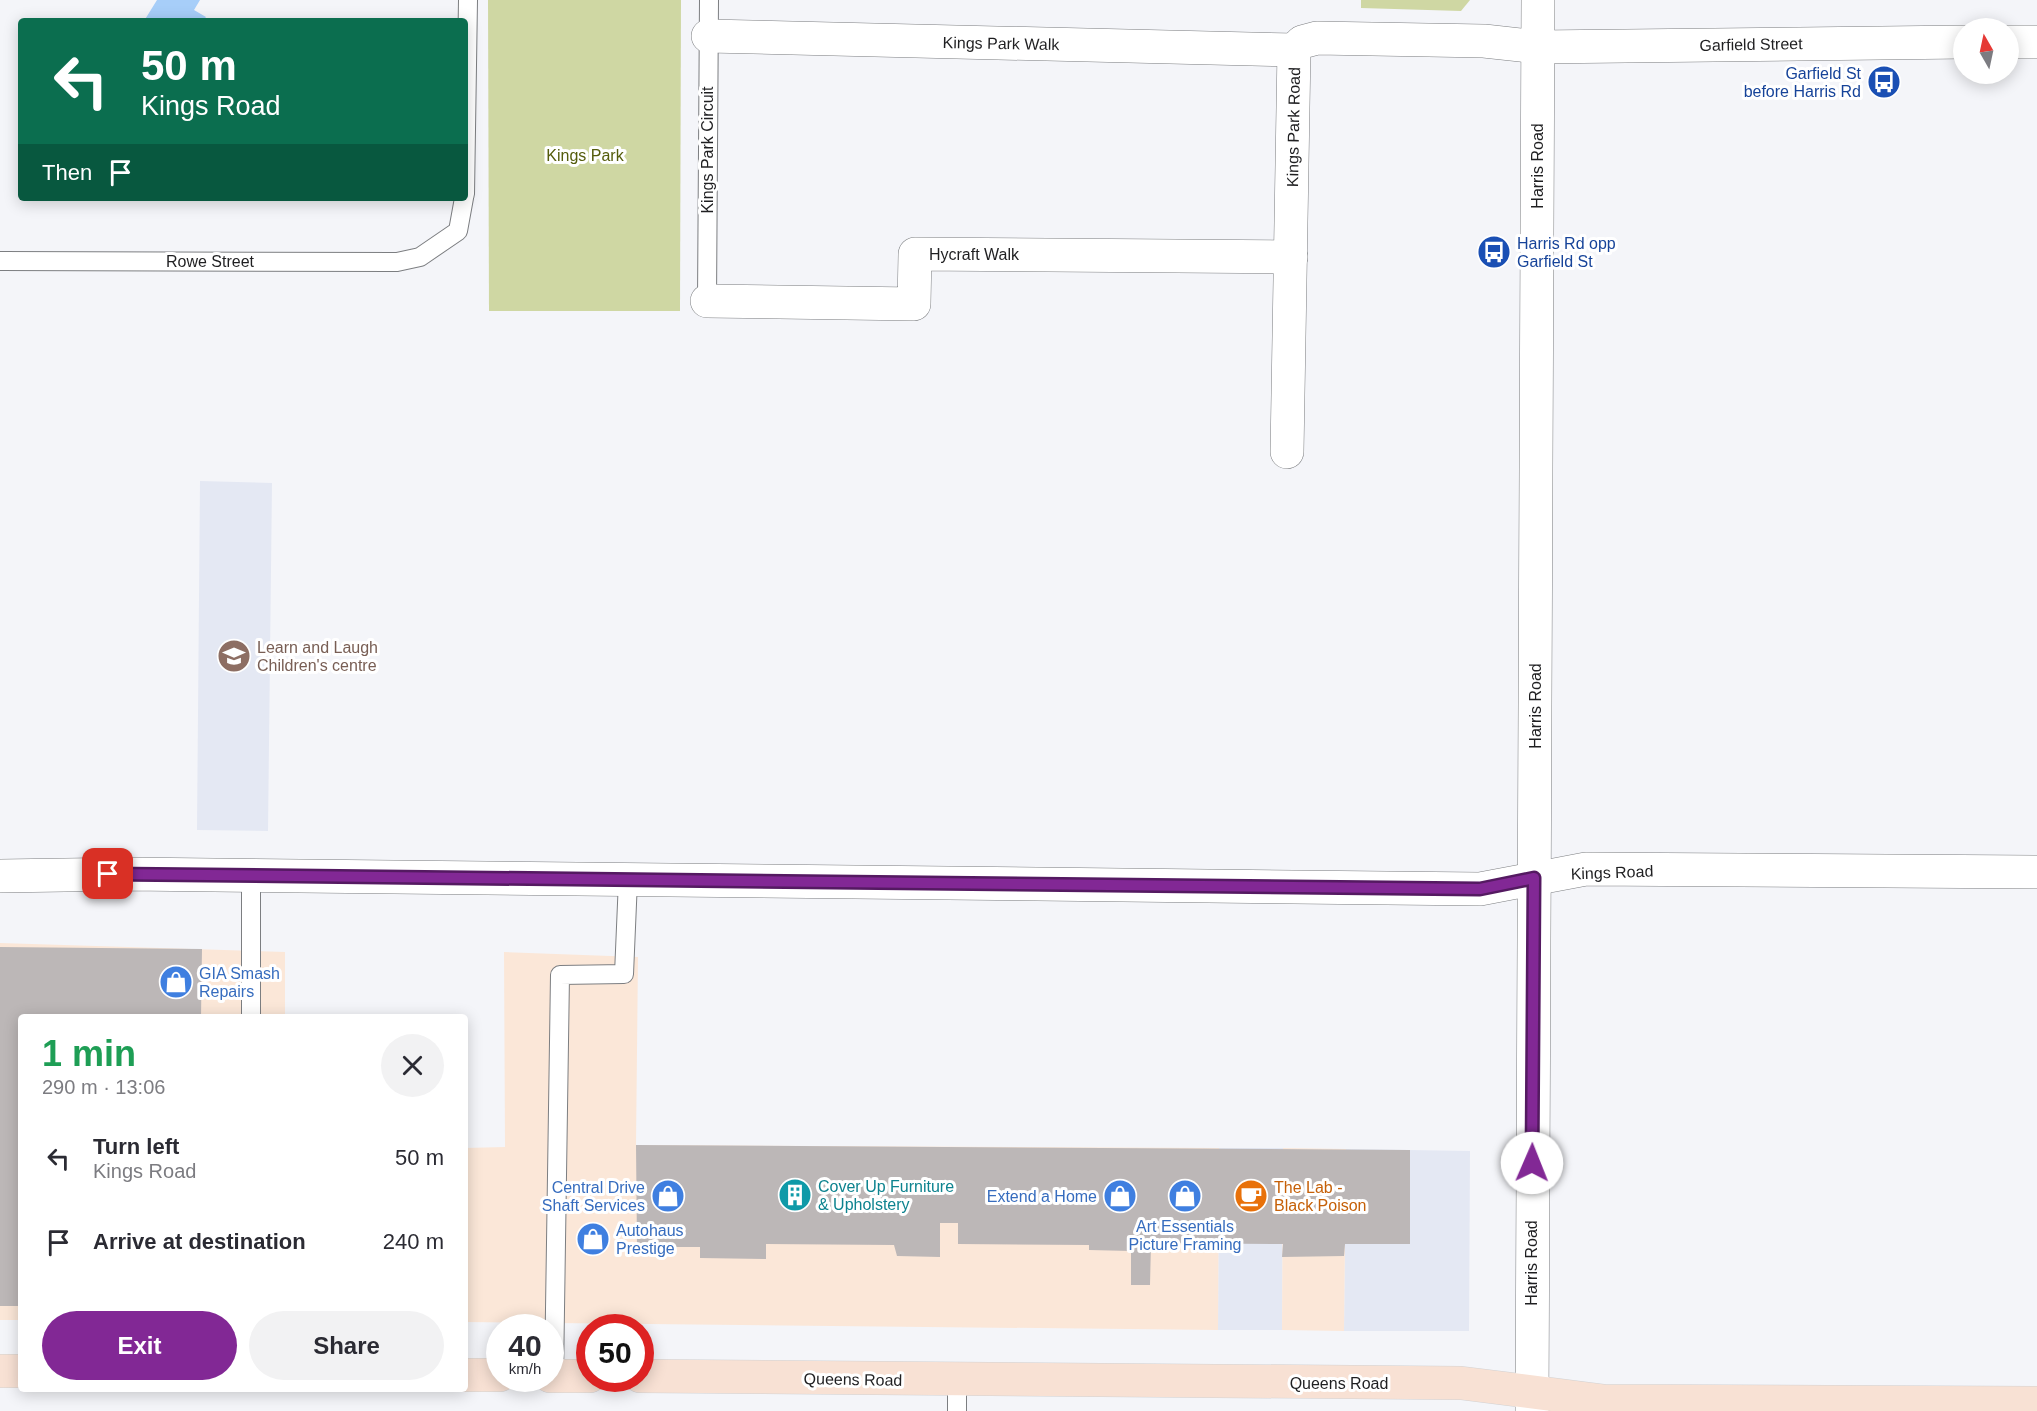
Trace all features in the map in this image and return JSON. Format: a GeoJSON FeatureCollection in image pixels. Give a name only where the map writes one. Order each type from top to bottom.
{"type":"FeatureCollection","features":[{"type":"Feature","properties":{"kind":"main road"},"geometry":{"type":"LineString","coordinates":[[0,1371],[18,1371]]}},
{"type":"Feature","properties":{"kind":"main road"},"geometry":{"type":"LineString","coordinates":[[468,1375],[486,1375]]}},
{"type":"Feature","properties":{"kind":"main road","name":"Queens Road"},"geometry":{"type":"LineString","coordinates":[[654,1377],[957,1396],[1461,1383],[1532,1401],[1942,1407],[2037,1403]]}},
{"type":"Feature","properties":{"kind":"street","name":"Harris Road"},"geometry":{"type":"LineString","coordinates":[[1532,1401],[1538,0]]}},
{"type":"Feature","properties":{"kind":"street","name":"Kings Park Walk"},"geometry":{"type":"LineString","coordinates":[[708,36],[1294,50]]}},
{"type":"Feature","properties":{"kind":"street","name":"Kings Park Road"},"geometry":{"type":"LineString","coordinates":[[1287,452],[1294,50],[1302,42],[1317,38],[1484,41],[1538,47]]}},
{"type":"Feature","properties":{"kind":"street","name":"Garfield Street"},"geometry":{"type":"LineString","coordinates":[[1538,47],[1953,42]]}},
{"type":"Feature","properties":{"kind":"street"},"geometry":{"type":"LineString","coordinates":[[2019,42],[2037,42]]}},
{"type":"Feature","properties":{"kind":"street","name":"Hycraft Walk"},"geometry":{"type":"LineString","coordinates":[[707,301],[914,304],[915,254],[1291,257]]}},
{"type":"Feature","properties":{"kind":"street","name":"Kings Road"},"geometry":{"type":"LineString","coordinates":[[0,876],[251,876],[1480,889],[1586,869],[2037,872]]}},
{"type":"Feature","properties":{"kind":"lane"},"geometry":{"type":"LineString","coordinates":[[467,18],[468,0]]}},
{"type":"Feature","properties":{"kind":"lane","name":"Kings Park Circuit"},"geometry":{"type":"LineString","coordinates":[[707,301],[709,0]]}},
{"type":"Feature","properties":{"kind":"lane","name":"Rowe Street"},"geometry":{"type":"LineString","coordinates":[[0,261],[397,262],[420,257],[458,231],[464,201]]}},
{"type":"Feature","properties":{"kind":"lane"},"geometry":{"type":"LineString","coordinates":[[251,876],[251,1014]]}},
{"type":"Feature","properties":{"kind":"lane"},"geometry":{"type":"LineString","coordinates":[[554,1314],[560,975],[624,974],[628,880]]}},
{"type":"Feature","properties":{"kind":"shaded area","name":"Learn and Laugh Children's centre"},"geometry":{"type":"Polygon","coordinates":[[[200,481],[272,483],[268,831],[197,830],[200,481]]]}},
{"type":"Feature","properties":{"kind":"shaded area"},"geometry":{"type":"Polygon","coordinates":[[[0,943],[285,952],[285,1014],[18,1014],[18,1320],[0,1320],[0,943]]]}},
{"type":"Feature","properties":{"kind":"shaded area"},"geometry":{"type":"Polygon","coordinates":[[[504,952],[638,957],[636,1145],[1219,1148],[1218,1330],[654,1324],[654,1314],[576,1314],[576,1323],[564,1323],[564,1314],[486,1314],[486,1322],[468,1322],[468,1148],[505,1147],[504,952]]]}},
{"type":"Feature","properties":{"kind":"shaded area"},"geometry":{"type":"Polygon","coordinates":[[[1219,1148],[1283,1148],[1282,1330],[1218,1330],[1219,1148]]]}},
{"type":"Feature","properties":{"kind":"shaded area"},"geometry":{"type":"Polygon","coordinates":[[[1283,1148],[1346,1149],[1344,1331],[1282,1330],[1283,1148]]]}},
{"type":"Feature","properties":{"kind":"shaded area"},"geometry":{"type":"Polygon","coordinates":[[[1346,1149],[1470,1151],[1469,1331],[1344,1331],[1346,1149]]]}},
{"type":"Feature","properties":{"kind":"green space","name":"Kings Park"},"geometry":{"type":"Polygon","coordinates":[[[488,0],[681,0],[680,311],[489,311],[488,0]]]}},
{"type":"Feature","properties":{"kind":"green space"},"geometry":{"type":"Polygon","coordinates":[[[1361,0],[1470,0],[1461,11],[1361,8],[1361,0]]]}},
{"type":"Feature","properties":{"kind":"water"},"geometry":{"type":"Polygon","coordinates":[[[157,0],[200,0],[194,10],[206,17],[205,18],[146,18],[157,0]]]}},
{"type":"Feature","properties":{"kind":"building"},"geometry":{"type":"Polygon","coordinates":[[[0,947],[202,949],[201,1014],[18,1014],[18,1306],[0,1306],[0,947]]]}},
{"type":"Feature","properties":{"kind":"building"},"geometry":{"type":"Polygon","coordinates":[[[636,1145],[1410,1150],[1410,1244],[1345,1244],[1344,1256],[1282,1257],[1283,1244],[1151,1243],[1150,1285],[1131,1285],[1131,1251],[1089,1250],[1089,1245],[958,1244],[958,1223],[940,1223],[940,1257],[897,1256],[894,1245],[766,1244],[766,1259],[700,1258],[700,1247],[637,1247],[636,1145]]]}},
{"type":"Feature","properties":{"kind":"place","name":"Garfield St before Harris Rd"},"geometry":{"type":"Point","coordinates":[1884,82]}},
{"type":"Feature","properties":{"kind":"place","name":"Harris Rd opp Garfield St"},"geometry":{"type":"Point","coordinates":[1494,252]}},
{"type":"Feature","properties":{"kind":"place","name":"Learn and Laugh Children's centre"},"geometry":{"type":"Point","coordinates":[234,656]}},
{"type":"Feature","properties":{"kind":"place","name":"GIA Smash Repairs"},"geometry":{"type":"Point","coordinates":[176,982]}},
{"type":"Feature","properties":{"kind":"place","name":"Cover Up Furniture & Upholstery"},"geometry":{"type":"Point","coordinates":[795,1195]}},
{"type":"Feature","properties":{"kind":"place","name":"Central Drive Shaft Services"},"geometry":{"type":"Point","coordinates":[668,1196]}},
{"type":"Feature","properties":{"kind":"place","name":"Extend a Home"},"geometry":{"type":"Point","coordinates":[1120,1196]}},
{"type":"Feature","properties":{"kind":"place","name":"Art Essentials Picture Framing"},"geometry":{"type":"Point","coordinates":[1185,1196]}},
{"type":"Feature","properties":{"kind":"place","name":"The Lab - Black Poison"},"geometry":{"type":"Point","coordinates":[1251,1196]}},
{"type":"Feature","properties":{"kind":"place","name":"Autohaus Prestige"},"geometry":{"type":"Point","coordinates":[593,1239]}},
{"type":"Feature","properties":{"kind":"route"},"geometry":{"type":"LineString","coordinates":[[108,874],[1480,889],[1534,878],[1532,1163]]}}]}
